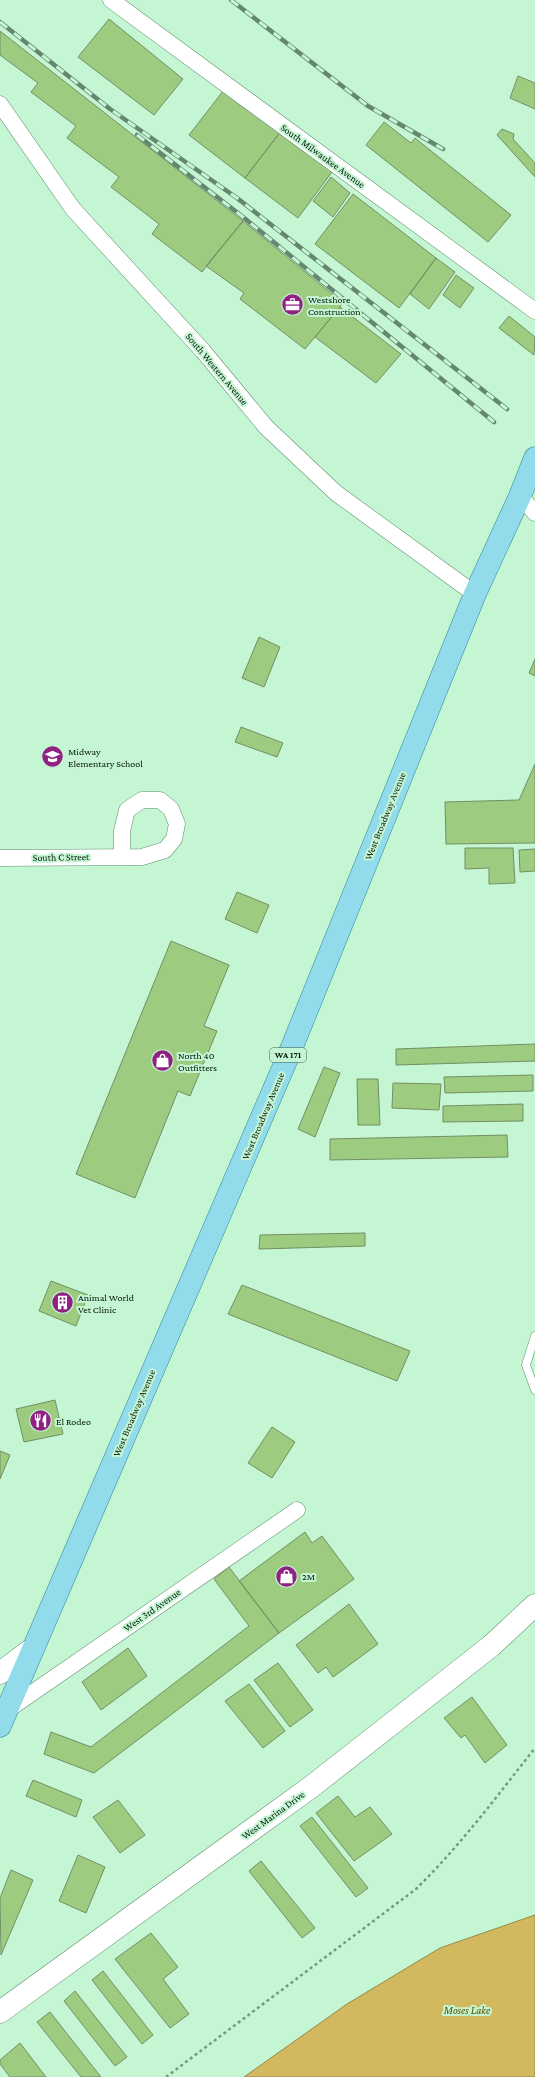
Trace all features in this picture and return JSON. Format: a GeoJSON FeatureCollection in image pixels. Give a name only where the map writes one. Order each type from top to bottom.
{"type":"FeatureCollection","features":[{"type":"Feature","properties":{"kind":"main road","name":"West Broadway Avenue"},"geometry":{"type":"LineString","coordinates":[[3,1718],[292,1047],[475,594],[520,496],[535,458]]}},
{"type":"Feature","properties":{"kind":"street","name":"South Milwaukee Avenue"},"geometry":{"type":"LineString","coordinates":[[111,0],[535,311]]}},
{"type":"Feature","properties":{"kind":"street","name":"South Western Avenue"},"geometry":{"type":"LineString","coordinates":[[0,104],[73,210],[204,351],[266,427],[336,493],[475,594]]}},
{"type":"Feature","properties":{"kind":"street"},"geometry":{"type":"LineString","coordinates":[[520,496],[535,513]]}},
{"type":"Feature","properties":{"kind":"street","name":"South C Street"},"geometry":{"type":"LineString","coordinates":[[0,858],[122,856]]}},
{"type":"Feature","properties":{"kind":"street","name":"West 3rd Avenue"},"geometry":{"type":"LineString","coordinates":[[3,1718],[297,1510]]}},
{"type":"Feature","properties":{"kind":"street","name":"West Marina Drive"},"geometry":{"type":"LineString","coordinates":[[0,2012],[311,1787],[491,1646],[535,1604]]}},
{"type":"Feature","properties":{"kind":"street"},"geometry":{"type":"LineString","coordinates":[[0,1673],[32,1649]]}},
{"type":"Feature","properties":{"kind":"lane"},"geometry":{"type":"LineString","coordinates":[[535,1336],[526,1365],[535,1390]]}},
{"type":"Feature","properties":{"kind":"path"},"geometry":{"type":"LineString","coordinates":[[166,2077],[416,1889],[436,1870],[466,1835],[535,1748]]}},
{"type":"Feature","properties":{"kind":"water","name":"Moses Lake"},"geometry":{"type":"Polygon","coordinates":[[[535,1915],[535,2077],[244,2077],[347,2004],[440,1948],[535,1915]]]}},
{"type":"Feature","properties":{"kind":"building"},"geometry":{"type":"Polygon","coordinates":[[[109,19],[183,79],[154,115],[78,57],[109,19]]]}},
{"type":"Feature","properties":{"kind":"building"},"geometry":{"type":"Polygon","coordinates":[[[0,31],[243,221],[202,272],[152,234],[159,224],[111,187],[119,177],[67,138],[76,126],[31,92],[38,83],[0,55],[0,31]]]}},
{"type":"Feature","properties":{"kind":"building"},"geometry":{"type":"Polygon","coordinates":[[[518,76],[535,83],[535,109],[510,98],[518,76]]]}},
{"type":"Feature","properties":{"kind":"building"},"geometry":{"type":"Polygon","coordinates":[[[227,86],[281,131],[245,178],[189,135],[227,86]]]}},
{"type":"Feature","properties":{"kind":"building"},"geometry":{"type":"Polygon","coordinates":[[[384,122],[411,143],[415,138],[511,215],[488,242],[366,145],[384,122]]]}},
{"type":"Feature","properties":{"kind":"building"},"geometry":{"type":"Polygon","coordinates":[[[502,129],[514,134],[513,139],[535,163],[535,177],[497,135],[502,129]]]}},
{"type":"Feature","properties":{"kind":"building"},"geometry":{"type":"Polygon","coordinates":[[[281,131],[332,172],[298,218],[245,178],[281,131]]]}},
{"type":"Feature","properties":{"kind":"building"},"geometry":{"type":"Polygon","coordinates":[[[331,177],[350,193],[333,217],[313,201],[331,177]]]}},
{"type":"Feature","properties":{"kind":"building"},"geometry":{"type":"Polygon","coordinates":[[[353,194],[436,258],[399,308],[315,244],[353,194]]]}},
{"type":"Feature","properties":{"kind":"building"},"geometry":{"type":"Polygon","coordinates":[[[243,221],[343,303],[305,349],[240,299],[244,293],[206,266],[243,221]]]}},
{"type":"Feature","properties":{"kind":"building"},"geometry":{"type":"Polygon","coordinates":[[[436,258],[455,272],[429,309],[410,294],[436,258]]]}},
{"type":"Feature","properties":{"kind":"building"},"geometry":{"type":"Polygon","coordinates":[[[456,275],[474,288],[460,308],[443,295],[456,275]]]}},
{"type":"Feature","properties":{"kind":"building"},"geometry":{"type":"Polygon","coordinates":[[[340,307],[401,354],[376,383],[315,337],[340,307]]]}},
{"type":"Feature","properties":{"kind":"building"},"geometry":{"type":"Polygon","coordinates":[[[509,316],[535,337],[534,355],[499,328],[509,316]]]}},
{"type":"Feature","properties":{"kind":"building"},"geometry":{"type":"Polygon","coordinates":[[[259,637],[280,647],[264,687],[242,678],[259,637]]]}},
{"type":"Feature","properties":{"kind":"building"},"geometry":{"type":"Polygon","coordinates":[[[535,659],[535,676],[529,673],[535,659]]]}},
{"type":"Feature","properties":{"kind":"building"},"geometry":{"type":"Polygon","coordinates":[[[241,727],[283,743],[277,757],[235,742],[241,727]]]}},
{"type":"Feature","properties":{"kind":"building"},"geometry":{"type":"Polygon","coordinates":[[[535,764],[535,843],[446,844],[445,802],[519,800],[535,764]]]}},
{"type":"Feature","properties":{"kind":"building"},"geometry":{"type":"Polygon","coordinates":[[[465,848],[513,848],[515,883],[489,884],[489,868],[465,869],[465,848]]]}},
{"type":"Feature","properties":{"kind":"building"},"geometry":{"type":"Polygon","coordinates":[[[535,849],[535,871],[520,872],[519,850],[535,849]]]}},
{"type":"Feature","properties":{"kind":"building"},"geometry":{"type":"Polygon","coordinates":[[[237,892],[269,905],[257,933],[225,919],[237,892]]]}},
{"type":"Feature","properties":{"kind":"building","name":"North 40 Outfitters"},"geometry":{"type":"Polygon","coordinates":[[[171,941],[229,965],[204,1026],[217,1031],[190,1096],[178,1091],[135,1198],[76,1174],[171,941]]]}},
{"type":"Feature","properties":{"kind":"building"},"geometry":{"type":"Polygon","coordinates":[[[535,1044],[535,1061],[396,1065],[396,1049],[535,1044]]]}},
{"type":"Feature","properties":{"kind":"building"},"geometry":{"type":"Polygon","coordinates":[[[324,1067],[340,1073],[315,1137],[298,1129],[324,1067]]]}},
{"type":"Feature","properties":{"kind":"building"},"geometry":{"type":"Polygon","coordinates":[[[533,1075],[533,1091],[445,1093],[444,1077],[533,1075]]]}},
{"type":"Feature","properties":{"kind":"building"},"geometry":{"type":"Polygon","coordinates":[[[357,1079],[378,1079],[380,1125],[358,1125],[357,1079]]]}},
{"type":"Feature","properties":{"kind":"building"},"geometry":{"type":"Polygon","coordinates":[[[393,1083],[441,1084],[439,1110],[392,1108],[393,1083]]]}},
{"type":"Feature","properties":{"kind":"building"},"geometry":{"type":"Polygon","coordinates":[[[523,1104],[523,1121],[443,1122],[443,1106],[523,1104]]]}},
{"type":"Feature","properties":{"kind":"building"},"geometry":{"type":"Polygon","coordinates":[[[507,1135],[508,1157],[330,1160],[330,1139],[507,1135]]]}},
{"type":"Feature","properties":{"kind":"building"},"geometry":{"type":"Polygon","coordinates":[[[365,1233],[365,1246],[259,1249],[260,1235],[365,1233]]]}},
{"type":"Feature","properties":{"kind":"building","name":"Animal World Vet Clinic"},"geometry":{"type":"Polygon","coordinates":[[[51,1281],[88,1295],[76,1326],[39,1311],[51,1281]]]}},
{"type":"Feature","properties":{"kind":"building"},"geometry":{"type":"Polygon","coordinates":[[[242,1285],[410,1351],[397,1381],[228,1314],[242,1285]]]}},
{"type":"Feature","properties":{"kind":"building","name":"El Rodeo"},"geometry":{"type":"Polygon","coordinates":[[[55,1400],[63,1434],[24,1442],[16,1409],[55,1400]]]}},
{"type":"Feature","properties":{"kind":"building"},"geometry":{"type":"Polygon","coordinates":[[[272,1427],[295,1442],[272,1478],[248,1463],[272,1427]]]}},
{"type":"Feature","properties":{"kind":"building"},"geometry":{"type":"Polygon","coordinates":[[[0,1451],[10,1455],[0,1479],[0,1451]]]}},
{"type":"Feature","properties":{"kind":"building"},"geometry":{"type":"Polygon","coordinates":[[[305,1532],[312,1543],[322,1536],[354,1579],[279,1633],[239,1581],[305,1532]]]}},
{"type":"Feature","properties":{"kind":"building"},"geometry":{"type":"Polygon","coordinates":[[[229,1567],[279,1633],[94,1773],[44,1754],[51,1732],[91,1747],[249,1626],[214,1579],[229,1567]]]}},
{"type":"Feature","properties":{"kind":"building"},"geometry":{"type":"Polygon","coordinates":[[[349,1604],[378,1644],[333,1677],[326,1667],[318,1673],[296,1645],[349,1604]]]}},
{"type":"Feature","properties":{"kind":"building"},"geometry":{"type":"Polygon","coordinates":[[[128,1648],[147,1676],[101,1710],[82,1682],[128,1648]]]}},
{"type":"Feature","properties":{"kind":"building"},"geometry":{"type":"Polygon","coordinates":[[[278,1663],[313,1710],[290,1727],[254,1680],[278,1663]]]}},
{"type":"Feature","properties":{"kind":"building"},"geometry":{"type":"Polygon","coordinates":[[[249,1684],[285,1731],[263,1748],[225,1701],[249,1684]]]}},
{"type":"Feature","properties":{"kind":"building"},"geometry":{"type":"Polygon","coordinates":[[[472,1697],[507,1745],[485,1763],[465,1735],[461,1738],[444,1718],[472,1697]]]}},
{"type":"Feature","properties":{"kind":"building"},"geometry":{"type":"Polygon","coordinates":[[[33,1780],[82,1800],[76,1817],[26,1796],[33,1780]]]}},
{"type":"Feature","properties":{"kind":"building"},"geometry":{"type":"Polygon","coordinates":[[[338,1796],[355,1817],[370,1807],[392,1834],[354,1861],[316,1813],[338,1796]]]}},
{"type":"Feature","properties":{"kind":"building"},"geometry":{"type":"Polygon","coordinates":[[[118,1800],[145,1835],[120,1853],[93,1817],[118,1800]]]}},
{"type":"Feature","properties":{"kind":"building"},"geometry":{"type":"Polygon","coordinates":[[[312,1817],[368,1888],[356,1897],[300,1826],[312,1817]]]}},
{"type":"Feature","properties":{"kind":"building"},"geometry":{"type":"Polygon","coordinates":[[[78,1855],[105,1867],[86,1913],[59,1901],[78,1855]]]}},
{"type":"Feature","properties":{"kind":"building"},"geometry":{"type":"Polygon","coordinates":[[[261,1861],[315,1928],[302,1938],[249,1871],[261,1861]]]}},
{"type":"Feature","properties":{"kind":"building"},"geometry":{"type":"Polygon","coordinates":[[[11,1870],[33,1880],[1,1955],[0,1898],[11,1870]]]}},
{"type":"Feature","properties":{"kind":"building"},"geometry":{"type":"Polygon","coordinates":[[[151,1933],[178,1967],[163,1979],[189,2014],[170,2028],[115,1959],[151,1933]]]}},
{"type":"Feature","properties":{"kind":"building"},"geometry":{"type":"Polygon","coordinates":[[[103,1971],[153,2035],[142,2044],[92,1980],[103,1971]]]}},
{"type":"Feature","properties":{"kind":"building"},"geometry":{"type":"Polygon","coordinates":[[[75,1991],[127,2057],[115,2066],[64,2001],[75,1991]]]}},
{"type":"Feature","properties":{"kind":"building"},"geometry":{"type":"Polygon","coordinates":[[[50,2012],[101,2077],[81,2077],[37,2022],[50,2012]]]}},
{"type":"Feature","properties":{"kind":"building"},"geometry":{"type":"Polygon","coordinates":[[[20,2043],[46,2077],[10,2077],[0,2064],[0,2060],[20,2043]]]}},
{"type":"Feature","properties":{"kind":"railway"},"geometry":{"type":"LineString","coordinates":[[231,0],[368,106],[443,149]]}},
{"type":"Feature","properties":{"kind":"railway"},"geometry":{"type":"LineString","coordinates":[[0,22],[110,109],[237,198],[507,409]]}},
{"type":"Feature","properties":{"kind":"railway"},"geometry":{"type":"LineString","coordinates":[[137,135],[243,217],[494,422]]}},
{"type":"Feature","properties":{"kind":"place","name":"Westshore Construction"},"geometry":{"type":"Point","coordinates":[292,305]}},
{"type":"Feature","properties":{"kind":"place","name":"Midway Elementary School"},"geometry":{"type":"Point","coordinates":[52,757]}},
{"type":"Feature","properties":{"kind":"place","name":"North 40 Outfitters"},"geometry":{"type":"Point","coordinates":[163,1061]}},
{"type":"Feature","properties":{"kind":"place","name":"Animal World Vet Clinic"},"geometry":{"type":"Point","coordinates":[63,1303]}},
{"type":"Feature","properties":{"kind":"place","name":"El Rodeo"},"geometry":{"type":"Point","coordinates":[40,1421]}},
{"type":"Feature","properties":{"kind":"place","name":"2M"},"geometry":{"type":"Point","coordinates":[287,1576]}}]}
